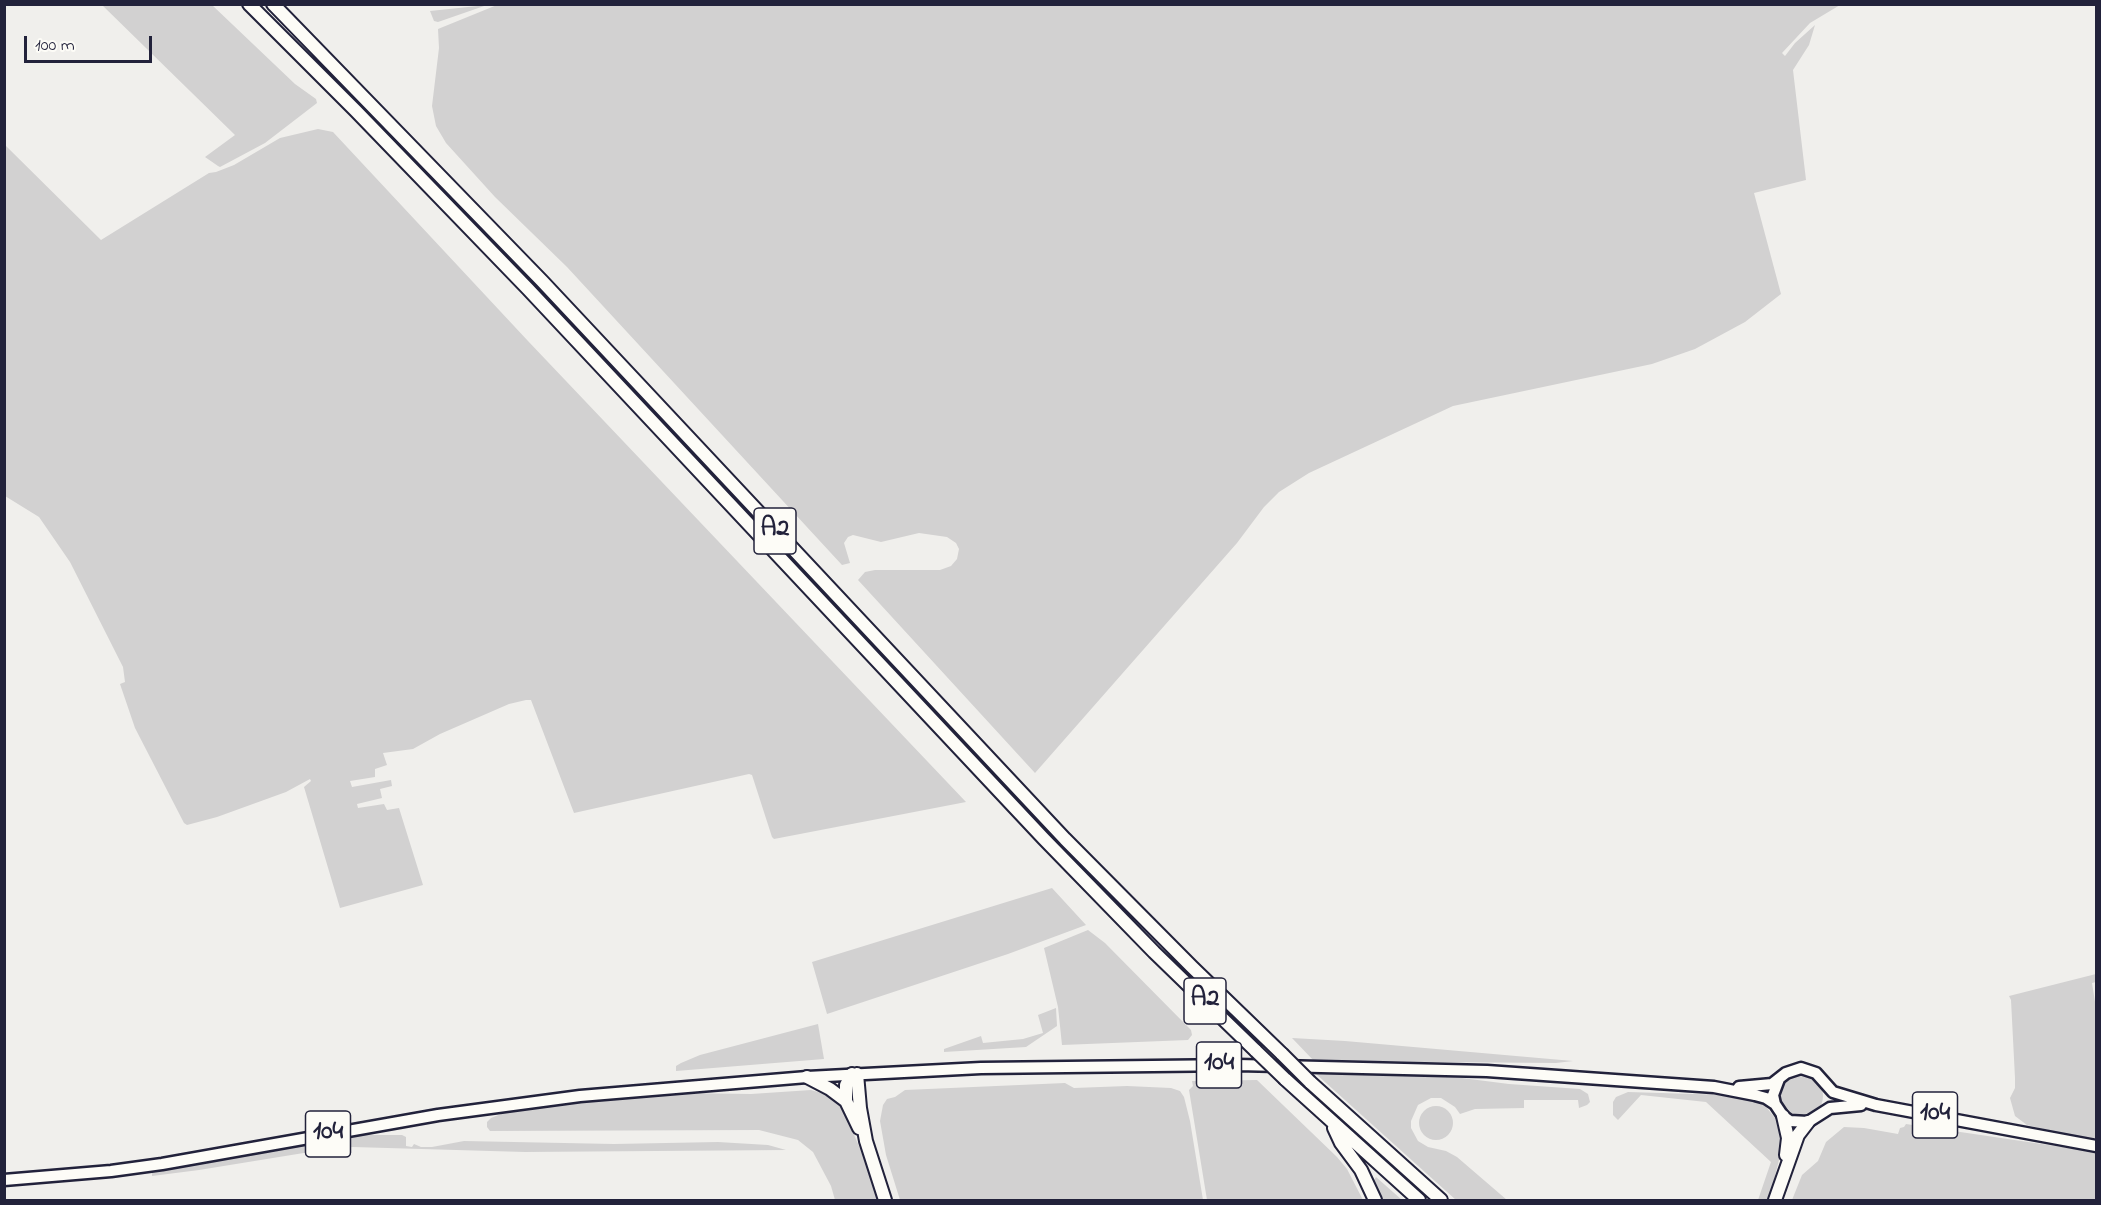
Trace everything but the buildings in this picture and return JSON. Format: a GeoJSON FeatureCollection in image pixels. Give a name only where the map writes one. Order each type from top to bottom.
{"type":"FeatureCollection","features":[{"type":"Feature","properties":{"kind":"highway","name":"A2"},"geometry":{"type":"LineString","coordinates":[[249,4],[528,289],[1044,839],[1154,952],[1285,1079],[1419,1200]]}},
{"type":"Feature","properties":{"kind":"highway","name":"A2"},"geometry":{"type":"LineString","coordinates":[[273,4],[542,281],[1057,830],[1191,967],[1311,1082],[1442,1200]]}},
{"type":"Feature","properties":{"kind":"highway"},"geometry":{"type":"LineString","coordinates":[[855,1074],[846,1085],[846,1101],[866,1141]]}},
{"type":"Feature","properties":{"kind":"highway"},"geometry":{"type":"LineString","coordinates":[[855,1074],[866,1141],[885,1200]]}},
{"type":"Feature","properties":{"kind":"highway"},"geometry":{"type":"LineString","coordinates":[[807,1077],[830,1089],[846,1101]]}},
{"type":"Feature","properties":{"kind":"highway"},"geometry":{"type":"LineString","coordinates":[[1783,1116],[1788,1138],[1785,1171]]}},
{"type":"Feature","properties":{"kind":"highway"},"geometry":{"type":"LineString","coordinates":[[1331,1122],[1341,1143],[1361,1170],[1375,1200]]}},
{"type":"Feature","properties":{"kind":"highway"},"geometry":{"type":"LineString","coordinates":[[1775,1200],[1798,1135],[1808,1122]]}},
{"type":"Feature","properties":{"kind":"main road","name":"104"},"geometry":{"type":"LineString","coordinates":[[4,1180],[111,1171],[162,1164],[502,1106],[604,1094],[807,1077],[1034,1066],[1271,1065],[1487,1071],[1714,1087],[1765,1086],[1786,1073],[1801,1068],[1816,1073],[1833,1092],[1876,1105],[2097,1146]]}},
{"type":"Feature","properties":{"kind":"main road"},"geometry":{"type":"LineString","coordinates":[[1780,1078],[1775,1086],[1774,1104],[1783,1116],[1799,1123],[1808,1122]]}},
{"type":"Feature","properties":{"kind":"main road"},"geometry":{"type":"LineString","coordinates":[[1822,1112],[1828,1094],[1826,1085]]}},
{"type":"Feature","properties":{"kind":"main road","name":"104"},"geometry":{"type":"LineString","coordinates":[[1714,1087],[1766,1098],[1774,1104]]}},
{"type":"Feature","properties":{"kind":"main road","name":"104"},"geometry":{"type":"LineString","coordinates":[[1808,1122],[1830,1108],[1876,1105]]}},
{"type":"Feature","properties":{"kind":"shaded area"},"geometry":{"type":"Polygon","coordinates":[[[102,5],[212,5],[295,84],[316,99],[317,103],[265,143],[220,167],[205,157],[235,135],[102,5]]]}},
{"type":"Feature","properties":{"kind":"shaded area"},"geometry":{"type":"Polygon","coordinates":[[[487,5],[438,22],[434,21],[430,11],[487,5]]]}},
{"type":"Feature","properties":{"kind":"shaded area"},"geometry":{"type":"Polygon","coordinates":[[[497,5],[1840,5],[1810,23],[1782,53],[1785,56],[1795,43],[1815,25],[1809,45],[1793,70],[1806,180],[1754,193],[1781,294],[1745,322],[1695,349],[1652,364],[1453,406],[1309,473],[1279,492],[1035,773],[858,580],[865,572],[875,570],[940,570],[951,566],[957,559],[959,549],[956,543],[947,537],[919,533],[881,542],[853,535],[848,537],[844,543],[850,563],[842,565],[567,267],[495,197],[446,143],[436,126],[432,106],[439,48],[438,29],[497,5]]]}},
{"type":"Feature","properties":{"kind":"shaded area"},"geometry":{"type":"Polygon","coordinates":[[[318,129],[333,132],[966,802],[774,839],[752,775],[749,774],[574,813],[531,700],[526,700],[509,704],[440,734],[413,749],[383,753],[387,765],[375,769],[375,777],[350,781],[352,787],[391,780],[392,786],[380,789],[382,798],[357,804],[358,808],[384,804],[387,810],[399,808],[423,885],[340,908],[304,787],[311,781],[310,779],[286,792],[217,817],[187,825],[184,823],[135,728],[120,684],[125,682],[123,667],[70,562],[39,517],[5,496],[5,145],[101,240],[209,173],[234,165],[280,138],[318,129]]]}},
{"type":"Feature","properties":{"kind":"shaded area"},"geometry":{"type":"Polygon","coordinates":[[[1052,888],[1086,925],[1008,954],[827,1014],[812,962],[1052,888]]]}},
{"type":"Feature","properties":{"kind":"shaded area"},"geometry":{"type":"Polygon","coordinates":[[[1088,930],[1105,943],[1191,1030],[1192,1035],[1188,1040],[1062,1045],[1058,1007],[1044,948],[1088,930]]]}},
{"type":"Feature","properties":{"kind":"shaded area"},"geometry":{"type":"Polygon","coordinates":[[[2096,974],[2096,982],[2092,983],[2096,1008],[2096,1142],[2027,1125],[2015,1116],[2010,1098],[2015,1088],[2015,1078],[2009,996],[2096,974]]]}},
{"type":"Feature","properties":{"kind":"shaded area"},"geometry":{"type":"Polygon","coordinates":[[[1056,1008],[1057,1026],[1026,1047],[944,1052],[944,1049],[981,1036],[983,1043],[1023,1039],[1043,1033],[1038,1015],[1056,1008]]]}},
{"type":"Feature","properties":{"kind":"shaded area"},"geometry":{"type":"Polygon","coordinates":[[[818,1024],[824,1059],[676,1071],[676,1066],[700,1055],[818,1024]]]}},
{"type":"Feature","properties":{"kind":"shaded area"},"geometry":{"type":"Polygon","coordinates":[[[1292,1038],[1573,1061],[1556,1063],[1314,1061],[1292,1038]]]}},
{"type":"Feature","properties":{"kind":"shaded area"},"geometry":{"type":"Polygon","coordinates":[[[1315,1073],[1454,1077],[1580,1089],[1588,1094],[1590,1102],[1579,1108],[1578,1100],[1524,1100],[1524,1108],[1475,1109],[1460,1114],[1455,1107],[1441,1098],[1431,1098],[1418,1105],[1411,1121],[1411,1128],[1418,1141],[1457,1157],[1507,1200],[1456,1200],[1315,1073]]]}},
{"type":"Feature","properties":{"kind":"shaded area"},"geometry":{"type":"Polygon","coordinates":[[[1801,1074],[1810,1075],[1817,1080],[1822,1087],[1822,1105],[1817,1112],[1810,1117],[1801,1118],[1792,1117],[1785,1112],[1780,1105],[1779,1096],[1780,1087],[1785,1080],[1792,1075],[1801,1074]]]}},
{"type":"Feature","properties":{"kind":"shaded area"},"geometry":{"type":"Polygon","coordinates":[[[1257,1080],[1337,1157],[1347,1169],[1363,1200],[1207,1200],[1189,1090],[1193,1086],[1192,1081],[1257,1080]]]}},
{"type":"Feature","properties":{"kind":"shaded area"},"geometry":{"type":"Polygon","coordinates":[[[1065,1083],[1074,1088],[1127,1086],[1171,1088],[1180,1091],[1184,1097],[1190,1121],[1203,1200],[900,1200],[886,1155],[880,1121],[883,1105],[887,1099],[905,1090],[1065,1083]]]}},
{"type":"Feature","properties":{"kind":"shaded area"},"geometry":{"type":"Polygon","coordinates":[[[811,1090],[828,1095],[839,1103],[865,1160],[878,1200],[835,1200],[831,1186],[813,1152],[798,1140],[759,1130],[490,1131],[487,1127],[487,1122],[491,1118],[511,1110],[678,1093],[751,1094],[811,1090]]]}},
{"type":"Feature","properties":{"kind":"shaded area"},"geometry":{"type":"Polygon","coordinates":[[[1628,1092],[1728,1095],[1763,1103],[1783,1128],[1781,1152],[1769,1200],[1758,1200],[1771,1162],[1706,1102],[1641,1095],[1618,1120],[1613,1115],[1613,1102],[1616,1097],[1628,1092]]]}},
{"type":"Feature","properties":{"kind":"shaded area"},"geometry":{"type":"Polygon","coordinates":[[[1436,1106],[1448,1111],[1453,1123],[1448,1135],[1436,1140],[1424,1135],[1419,1123],[1424,1111],[1436,1106]]]}},
{"type":"Feature","properties":{"kind":"shaded area"},"geometry":{"type":"Polygon","coordinates":[[[1906,1124],[2096,1152],[2096,1200],[1792,1200],[1802,1175],[1818,1161],[1826,1142],[1844,1127],[1898,1134],[1900,1128],[1906,1124]]]}},
{"type":"Feature","properties":{"kind":"shaded area"},"geometry":{"type":"Polygon","coordinates":[[[357,1135],[402,1135],[406,1137],[406,1146],[412,1147],[414,1144],[421,1147],[432,1147],[464,1141],[614,1144],[718,1142],[768,1145],[786,1150],[525,1152],[353,1147],[152,1176],[152,1171],[357,1135]]]}},
{"type":"Feature","properties":{"kind":"shaded area"},"geometry":{"type":"Polygon","coordinates":[[[1376,1177],[1402,1200],[1381,1200],[1372,1183],[1376,1177]]]}}]}
